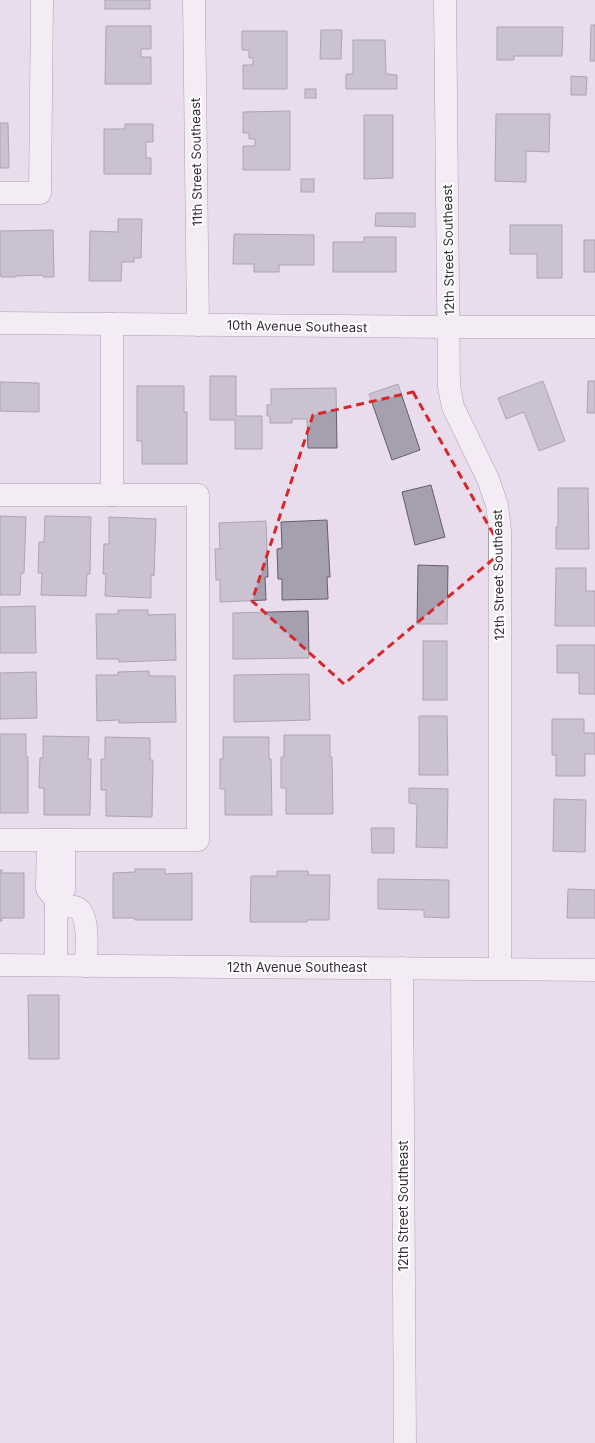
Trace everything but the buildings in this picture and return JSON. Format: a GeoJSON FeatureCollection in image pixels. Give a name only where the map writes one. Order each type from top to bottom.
{"type":"FeatureCollection","features":[{"type":"Feature","properties":{"kind":"street"},"geometry":{"type":"LineString","coordinates":[[0,193],[40,193],[42,0]]}},
{"type":"Feature","properties":{"kind":"street","name":"11th Street Southeast"},"geometry":{"type":"LineString","coordinates":[[194,0],[198,325]]}},
{"type":"Feature","properties":{"kind":"street","name":"12th Street Southeast"},"geometry":{"type":"LineString","coordinates":[[445,0],[449,387],[453,407],[488,479],[497,505],[500,530],[500,969]]}},
{"type":"Feature","properties":{"kind":"street","name":"10th Avenue Southeast"},"geometry":{"type":"LineString","coordinates":[[0,323],[595,327]]}},
{"type":"Feature","properties":{"kind":"street"},"geometry":{"type":"LineString","coordinates":[[112,324],[112,496]]}},
{"type":"Feature","properties":{"kind":"street"},"geometry":{"type":"LineString","coordinates":[[0,496],[198,496],[198,840],[0,840]]}},
{"type":"Feature","properties":{"kind":"street"},"geometry":{"type":"LineString","coordinates":[[56,840],[47,889],[56,902],[56,965]]}},
{"type":"Feature","properties":{"kind":"street"},"geometry":{"type":"LineString","coordinates":[[56,902],[74,907],[82,914],[84,918],[86,929],[86,966]]}},
{"type":"Feature","properties":{"kind":"street","name":"12th Avenue Southeast"},"geometry":{"type":"LineString","coordinates":[[0,965],[595,970]]}},
{"type":"Feature","properties":{"kind":"street","name":"12th Street Southeast"},"geometry":{"type":"LineString","coordinates":[[402,968],[405,1443]]}},
{"type":"Feature","properties":{"kind":"highlighted area"},"geometry":{"type":"Polygon","coordinates":[[[413,392],[503,551],[344,684],[252,601],[313,415],[413,392]]]}}]}
